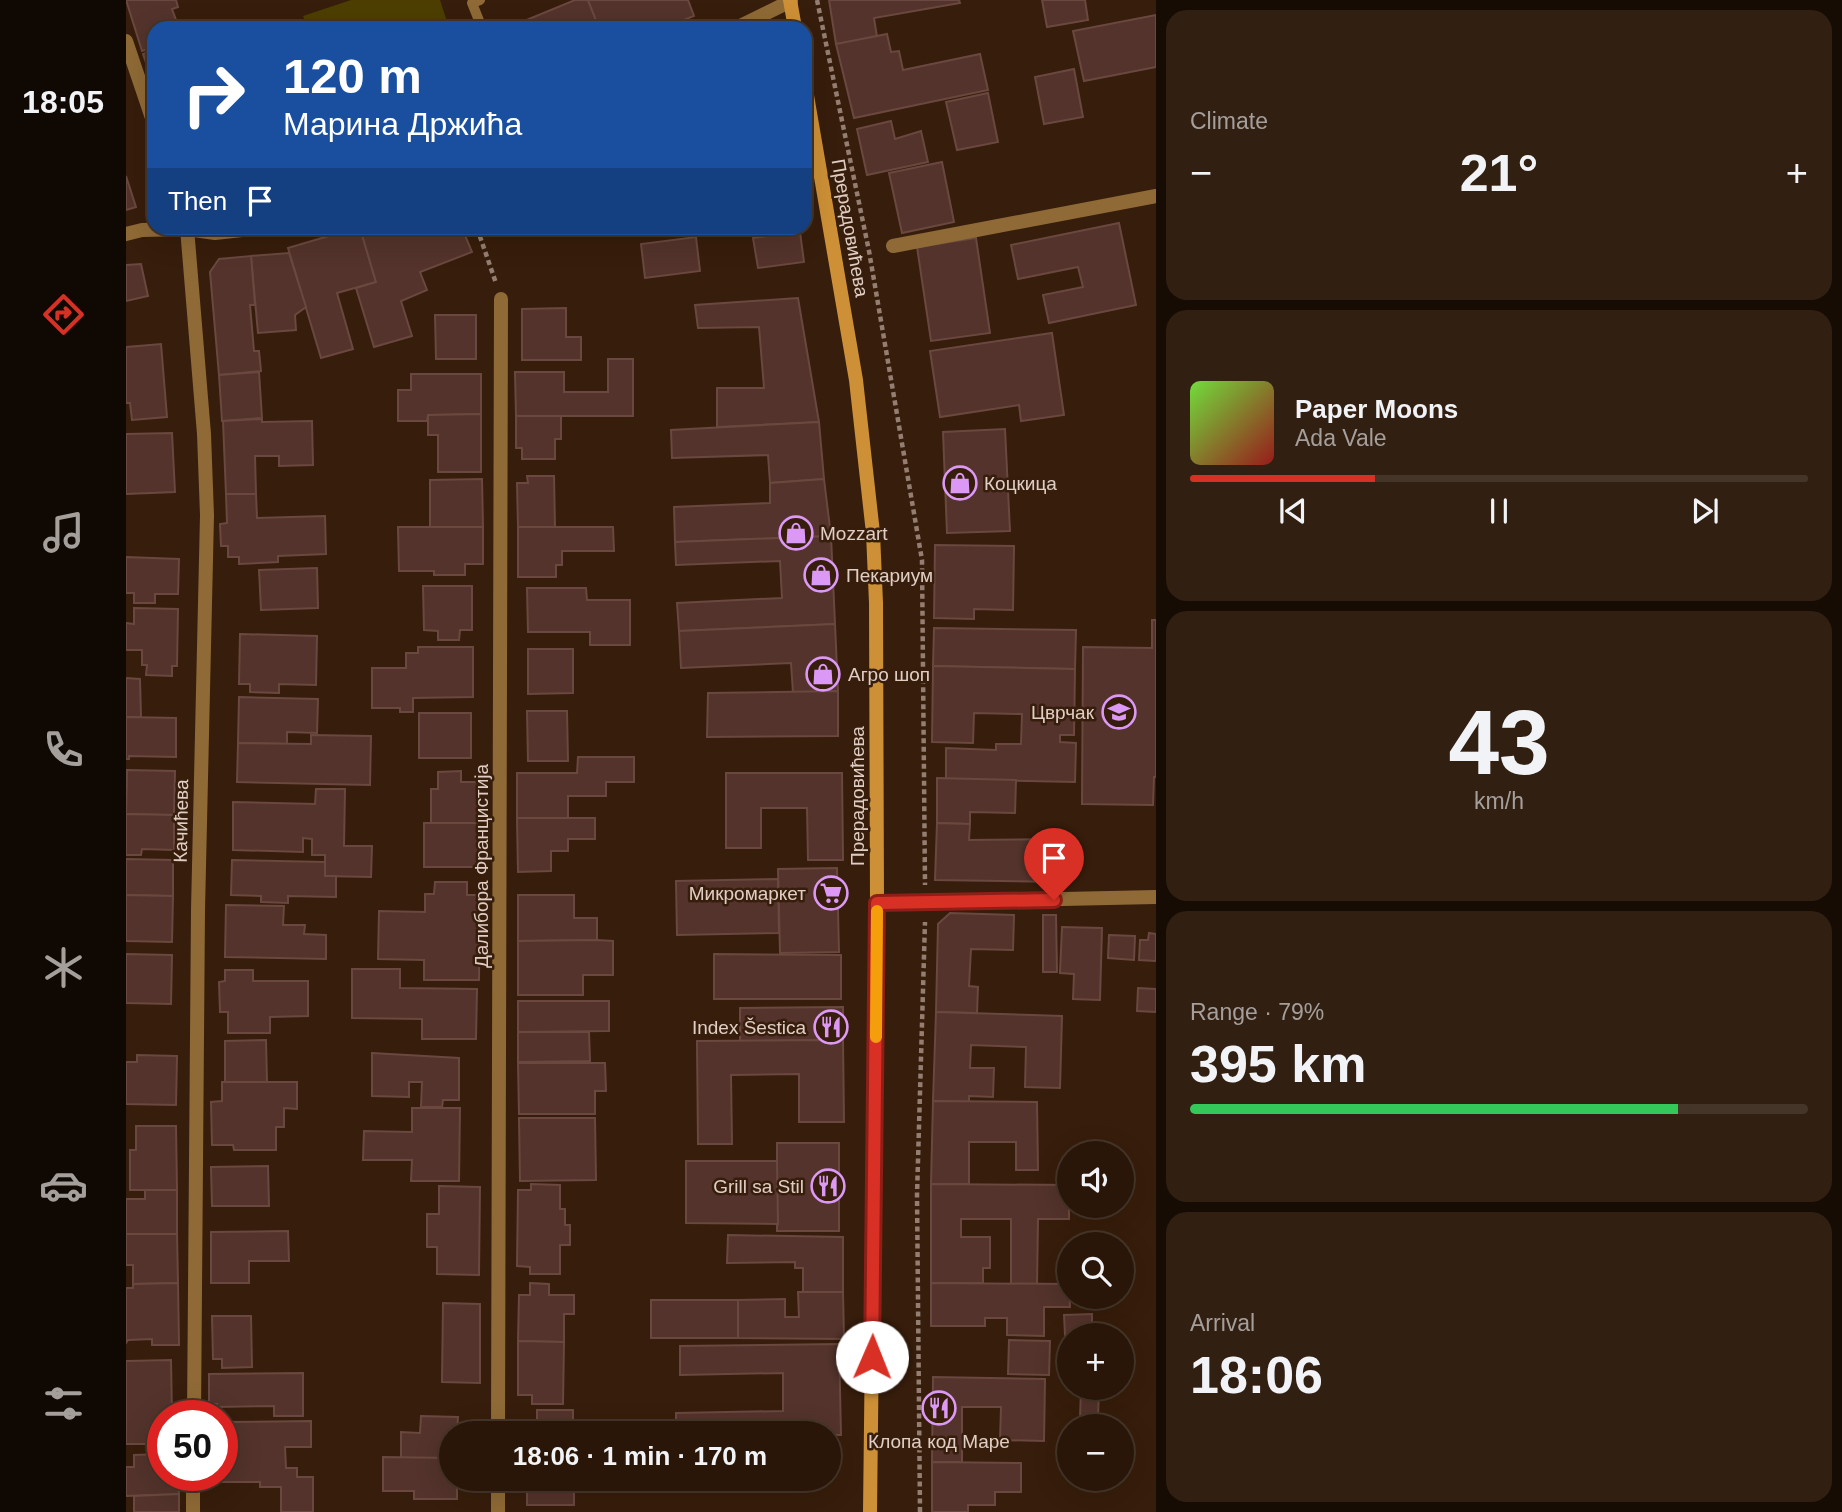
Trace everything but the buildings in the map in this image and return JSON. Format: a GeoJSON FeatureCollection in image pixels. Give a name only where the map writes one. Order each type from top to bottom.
{"type":"FeatureCollection","features":[{"type":"Feature","properties":{"kind":"main road"},"geometry":{"type":"LineString","coordinates":[[790,1],[794,21]]}},
{"type":"Feature","properties":{"kind":"main road","name":"Прерадовићева"},"geometry":{"type":"LineString","coordinates":[[812,125],[856,380],[870,509],[876,603],[877,903],[870,1512]]}},
{"type":"Feature","properties":{"kind":"street"},"geometry":{"type":"LineString","coordinates":[[750,21],[790,1]]}},
{"type":"Feature","properties":{"kind":"street"},"geometry":{"type":"LineString","coordinates":[[126,41],[147,103]]}},
{"type":"Feature","properties":{"kind":"street"},"geometry":{"type":"LineString","coordinates":[[893,246],[1156,197]]}},
{"type":"Feature","properties":{"kind":"street"},"geometry":{"type":"LineString","coordinates":[[126,234],[147,230]]}},
{"type":"Feature","properties":{"kind":"street","name":"Качићева"},"geometry":{"type":"LineString","coordinates":[[188,235],[207,501],[198,898],[194,1400]]}},
{"type":"Feature","properties":{"kind":"street","name":"Далибора Францистија"},"geometry":{"type":"LineString","coordinates":[[498,1421],[500,299]]}},
{"type":"Feature","properties":{"kind":"street"},"geometry":{"type":"LineString","coordinates":[[877,903],[1156,897]]}},
{"type":"Feature","properties":{"kind":"street"},"geometry":{"type":"LineString","coordinates":[[193,1512],[194,1491]]}},
{"type":"Feature","properties":{"kind":"street"},"geometry":{"type":"LineString","coordinates":[[498,1491],[498,1512]]}},
{"type":"Feature","properties":{"kind":"lane"},"geometry":{"type":"LineString","coordinates":[[479,21],[472,3],[480,0]]}},
{"type":"Feature","properties":{"kind":"path"},"geometry":{"type":"LineString","coordinates":[[817,0],[869,251],[922,560],[925,903],[917,1195],[920,1512]]}},
{"type":"Feature","properties":{"kind":"path"},"geometry":{"type":"LineString","coordinates":[[479,235],[500,299]]}},
{"type":"Feature","properties":{"kind":"shaded area"},"geometry":{"type":"Polygon","coordinates":[[[351,0],[440,0],[447,21],[305,21],[303,16],[351,0]]]}},
{"type":"Feature","properties":{"kind":"slow traffic"},"geometry":{"type":"LineString","coordinates":[[876,1037],[877,911]]}},
{"type":"Feature","properties":{"kind":"place","name":"Коцкица"},"geometry":{"type":"Point","coordinates":[960,483]}},
{"type":"Feature","properties":{"kind":"place","name":"Mozzart"},"geometry":{"type":"Point","coordinates":[796,533]}},
{"type":"Feature","properties":{"kind":"place","name":"Пекариум"},"geometry":{"type":"Point","coordinates":[821,575]}},
{"type":"Feature","properties":{"kind":"place","name":"Агро шоп"},"geometry":{"type":"Point","coordinates":[823,674]}},
{"type":"Feature","properties":{"kind":"place","name":"Цврчак"},"geometry":{"type":"Point","coordinates":[1119,712]}},
{"type":"Feature","properties":{"kind":"place","name":"Микромаркет"},"geometry":{"type":"Point","coordinates":[831,893]}},
{"type":"Feature","properties":{"kind":"place","name":"Index Šestica"},"geometry":{"type":"Point","coordinates":[831,1027]}},
{"type":"Feature","properties":{"kind":"place","name":"Grill sa Stil"},"geometry":{"type":"Point","coordinates":[828,1186]}},
{"type":"Feature","properties":{"kind":"place","name":"Клопа код Маре"},"geometry":{"type":"Point","coordinates":[939,1408]}},
{"type":"Feature","properties":{"kind":"route"},"geometry":{"type":"LineString","coordinates":[[872,1357],[877,903],[1054,900]]}}]}
